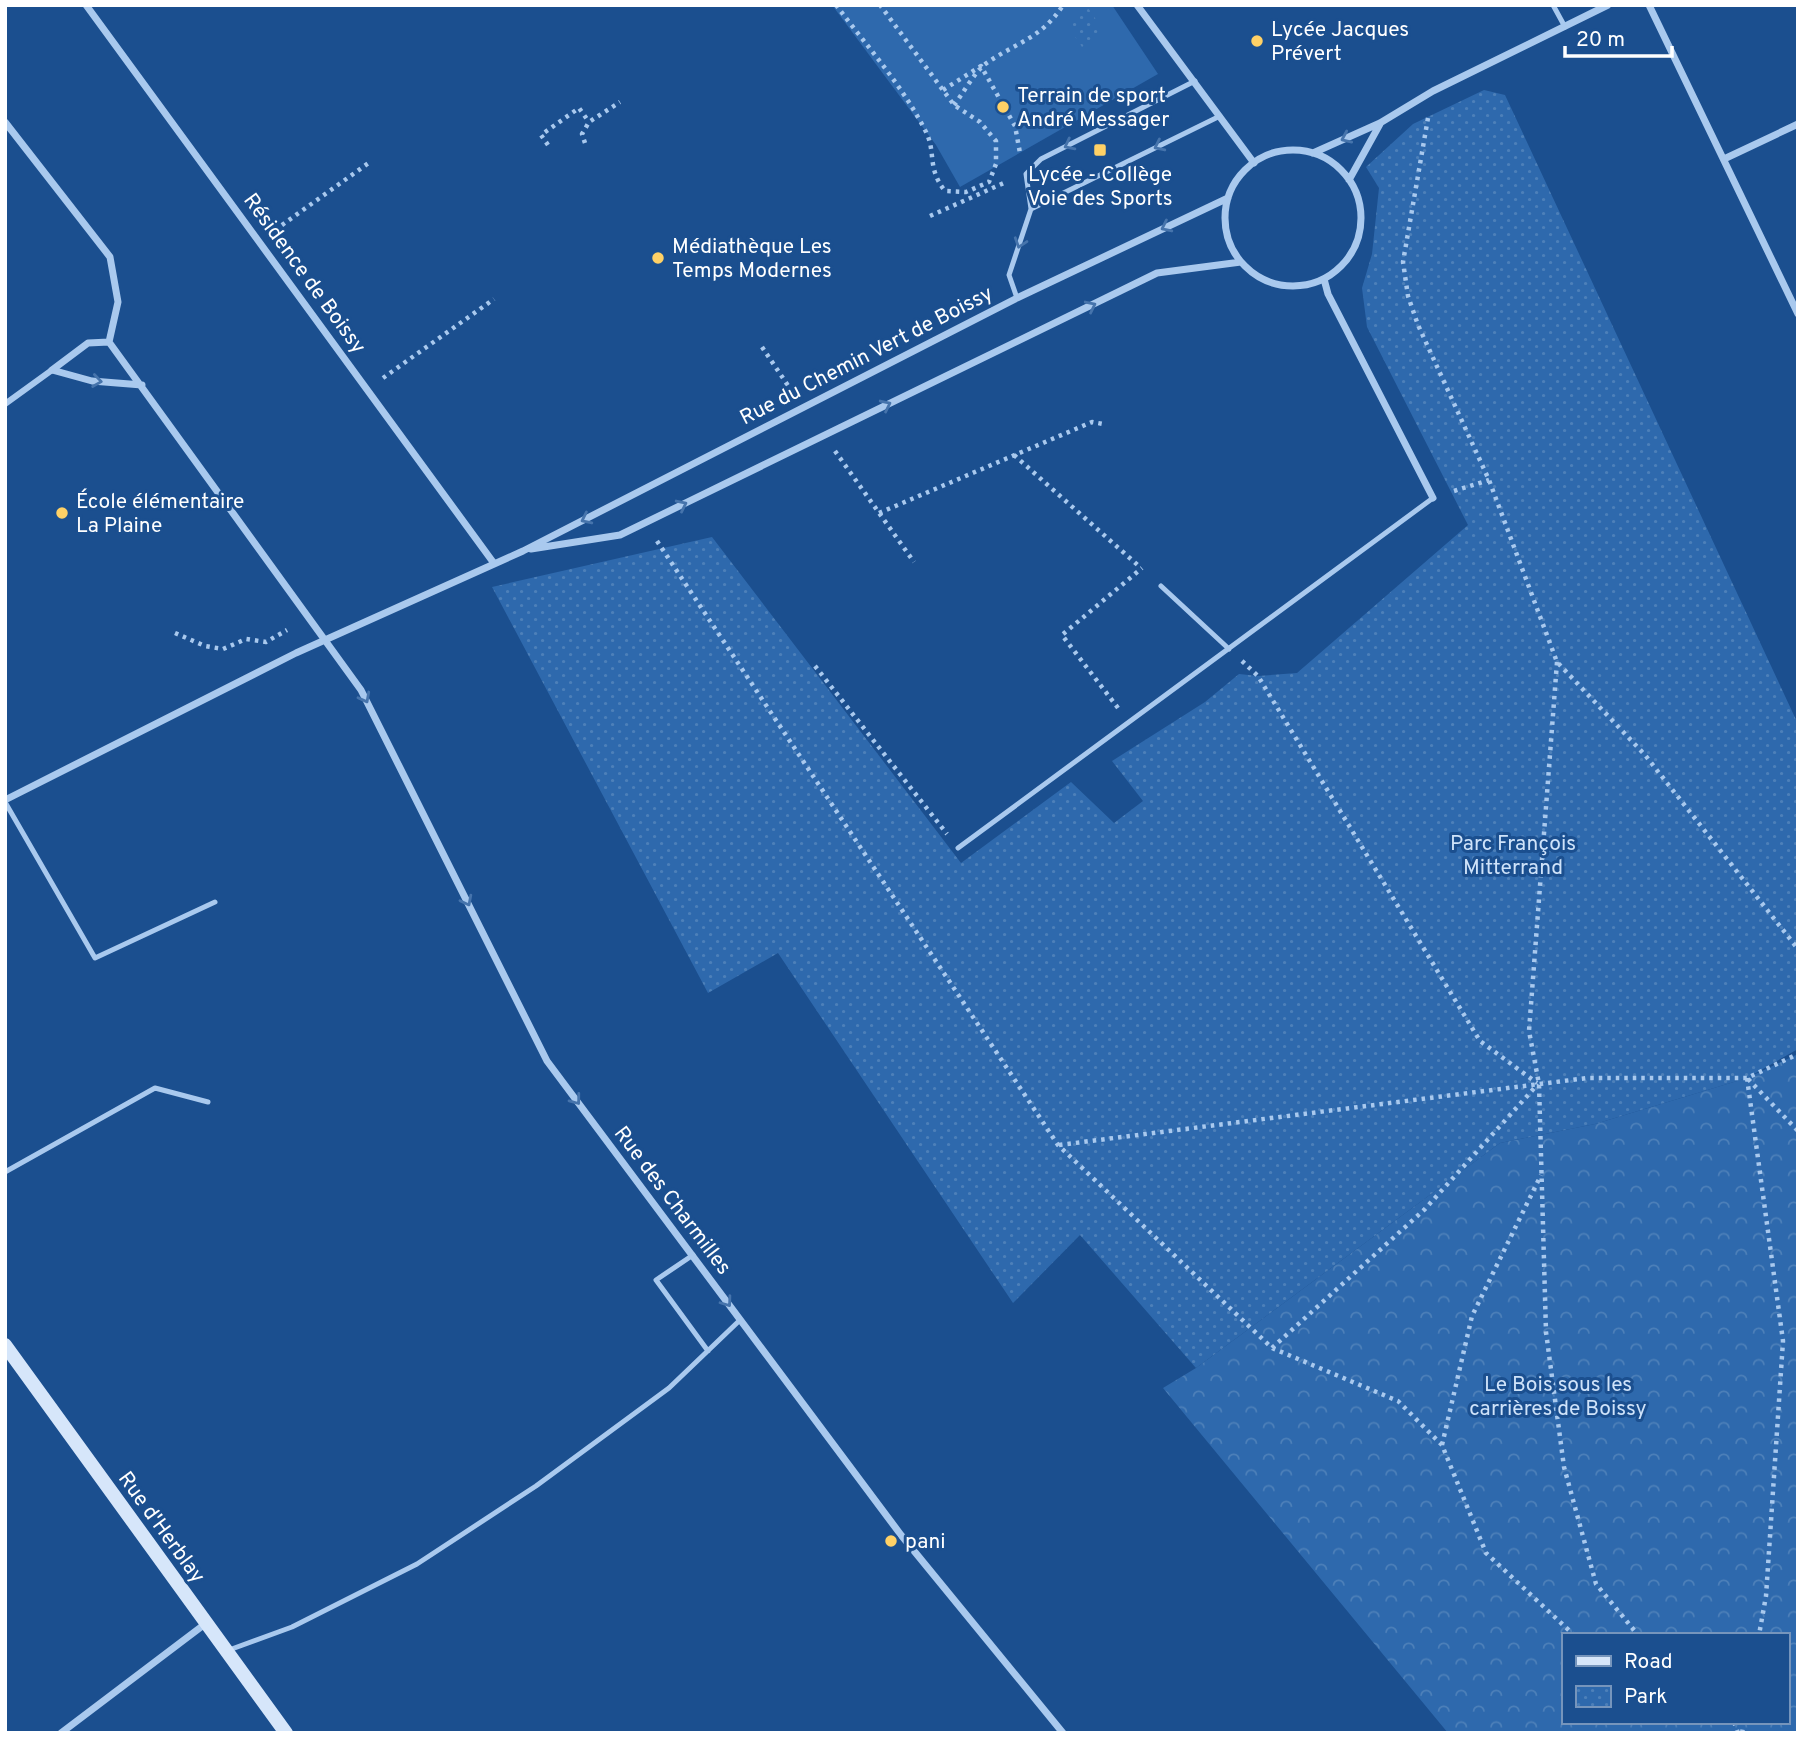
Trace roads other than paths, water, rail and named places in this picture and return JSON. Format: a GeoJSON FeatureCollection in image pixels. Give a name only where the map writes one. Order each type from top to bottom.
{"type":"FeatureCollection","features":[{"type":"Feature","properties":{"kind":"main road","name":"Rue d'Herblay"},"geometry":{"type":"LineString","coordinates":[[5,1345],[286,1733]]}},
{"type":"Feature","properties":{"kind":"street","name":"Résidence de Boissy"},"geometry":{"type":"LineString","coordinates":[[86,5],[493,562]]}},
{"type":"Feature","properties":{"kind":"street"},"geometry":{"type":"LineString","coordinates":[[1138,5],[1254,163]]}},
{"type":"Feature","properties":{"kind":"street"},"geometry":{"type":"LineString","coordinates":[[1313,153],[1380,123],[1433,91],[1608,5]]}},
{"type":"Feature","properties":{"kind":"street"},"geometry":{"type":"LineString","coordinates":[[1649,5],[1798,314]]}},
{"type":"Feature","properties":{"kind":"street"},"geometry":{"type":"LineString","coordinates":[[5,122],[110,257],[118,302],[109,342],[88,343],[5,404]]}},
{"type":"Feature","properties":{"kind":"street"},"geometry":{"type":"LineString","coordinates":[[1349,180],[1380,123]]}},
{"type":"Feature","properties":{"kind":"street"},"geometry":{"type":"LineString","coordinates":[[1724,159],[1798,124]]}},
{"type":"Feature","properties":{"kind":"street"},"geometry":{"type":"LineString","coordinates":[[1289,150],[1313,153],[1327,159],[1349,180],[1360,207],[1359,235],[1340,268],[1324,279],[1302,286],[1279,285],[1258,277],[1241,262],[1229,243],[1225,221],[1228,198],[1238,178],[1254,163],[1270,154],[1289,150]]}},
{"type":"Feature","properties":{"kind":"street","name":"Rue du Chemin Vert de Boissy"},"geometry":{"type":"LineString","coordinates":[[5,801],[327,641],[493,562],[523,551],[1017,298],[1228,198]]}},
{"type":"Feature","properties":{"kind":"street","name":"Rue du Chemin Vert de Boissy"},"geometry":{"type":"LineString","coordinates":[[523,551],[620,535],[1157,273],[1241,262]]}},
{"type":"Feature","properties":{"kind":"street"},"geometry":{"type":"LineString","coordinates":[[1324,279],[1328,294],[1433,498]]}},
{"type":"Feature","properties":{"kind":"street","name":"Rue des Charmilles"},"geometry":{"type":"LineString","coordinates":[[109,342],[361,690],[547,1061],[901,1535],[1063,1733]]}},
{"type":"Feature","properties":{"kind":"street"},"geometry":{"type":"LineString","coordinates":[[52,370],[92,381],[142,385]]}},
{"type":"Feature","properties":{"kind":"street"},"geometry":{"type":"LineString","coordinates":[[61,1733],[205,1624]]}},
{"type":"Feature","properties":{"kind":"lane"},"geometry":{"type":"LineString","coordinates":[[1553,5],[1565,27]]}},
{"type":"Feature","properties":{"kind":"lane"},"geometry":{"type":"LineString","coordinates":[[1017,298],[1009,275],[1031,209],[1026,174],[1041,159],[1195,81]]}},
{"type":"Feature","properties":{"kind":"lane"},"geometry":{"type":"LineString","coordinates":[[1031,209],[1220,116]]}},
{"type":"Feature","properties":{"kind":"lane"},"geometry":{"type":"LineString","coordinates":[[958,848],[1433,498]]}},
{"type":"Feature","properties":{"kind":"lane"},"geometry":{"type":"LineString","coordinates":[[1161,586],[1228,649]]}},
{"type":"Feature","properties":{"kind":"lane"},"geometry":{"type":"LineString","coordinates":[[5,801],[94,958],[215,902]]}},
{"type":"Feature","properties":{"kind":"lane"},"geometry":{"type":"LineString","coordinates":[[5,1172],[155,1088],[208,1102]]}},
{"type":"Feature","properties":{"kind":"lane"},"geometry":{"type":"LineString","coordinates":[[693,1255],[656,1280],[708,1351]]}},
{"type":"Feature","properties":{"kind":"lane"},"geometry":{"type":"LineString","coordinates":[[226,1651],[292,1627],[417,1564],[536,1486],[669,1388],[740,1320]]}},
{"type":"Feature","properties":{"kind":"place","name":"Lycée Jacques Prévert"},"geometry":{"type":"Point","coordinates":[1257,41]}},
{"type":"Feature","properties":{"kind":"place","name":"Terrain de sport André Messager"},"geometry":{"type":"Point","coordinates":[1003,107]}},
{"type":"Feature","properties":{"kind":"place","name":"Lycée - Collège Voie des Sports"},"geometry":{"type":"Point","coordinates":[1100,150]}},
{"type":"Feature","properties":{"kind":"place","name":"Médiathèque Les Temps Modernes"},"geometry":{"type":"Point","coordinates":[658,258]}},
{"type":"Feature","properties":{"kind":"place","name":"École élémentaire La Plaine"},"geometry":{"type":"Point","coordinates":[62,513]}},
{"type":"Feature","properties":{"kind":"place","name":"pani"},"geometry":{"type":"Point","coordinates":[891,1541]}},
{"type":"Feature","properties":{"kind":"park label","name":"Parc François Mitterrand"},"geometry":{"type":"Point","coordinates":[1513,855]}},
{"type":"Feature","properties":{"kind":"park label","name":"Le Bois sous les carrières de Boissy"},"geometry":{"type":"Point","coordinates":[1558,1396]}}]}
